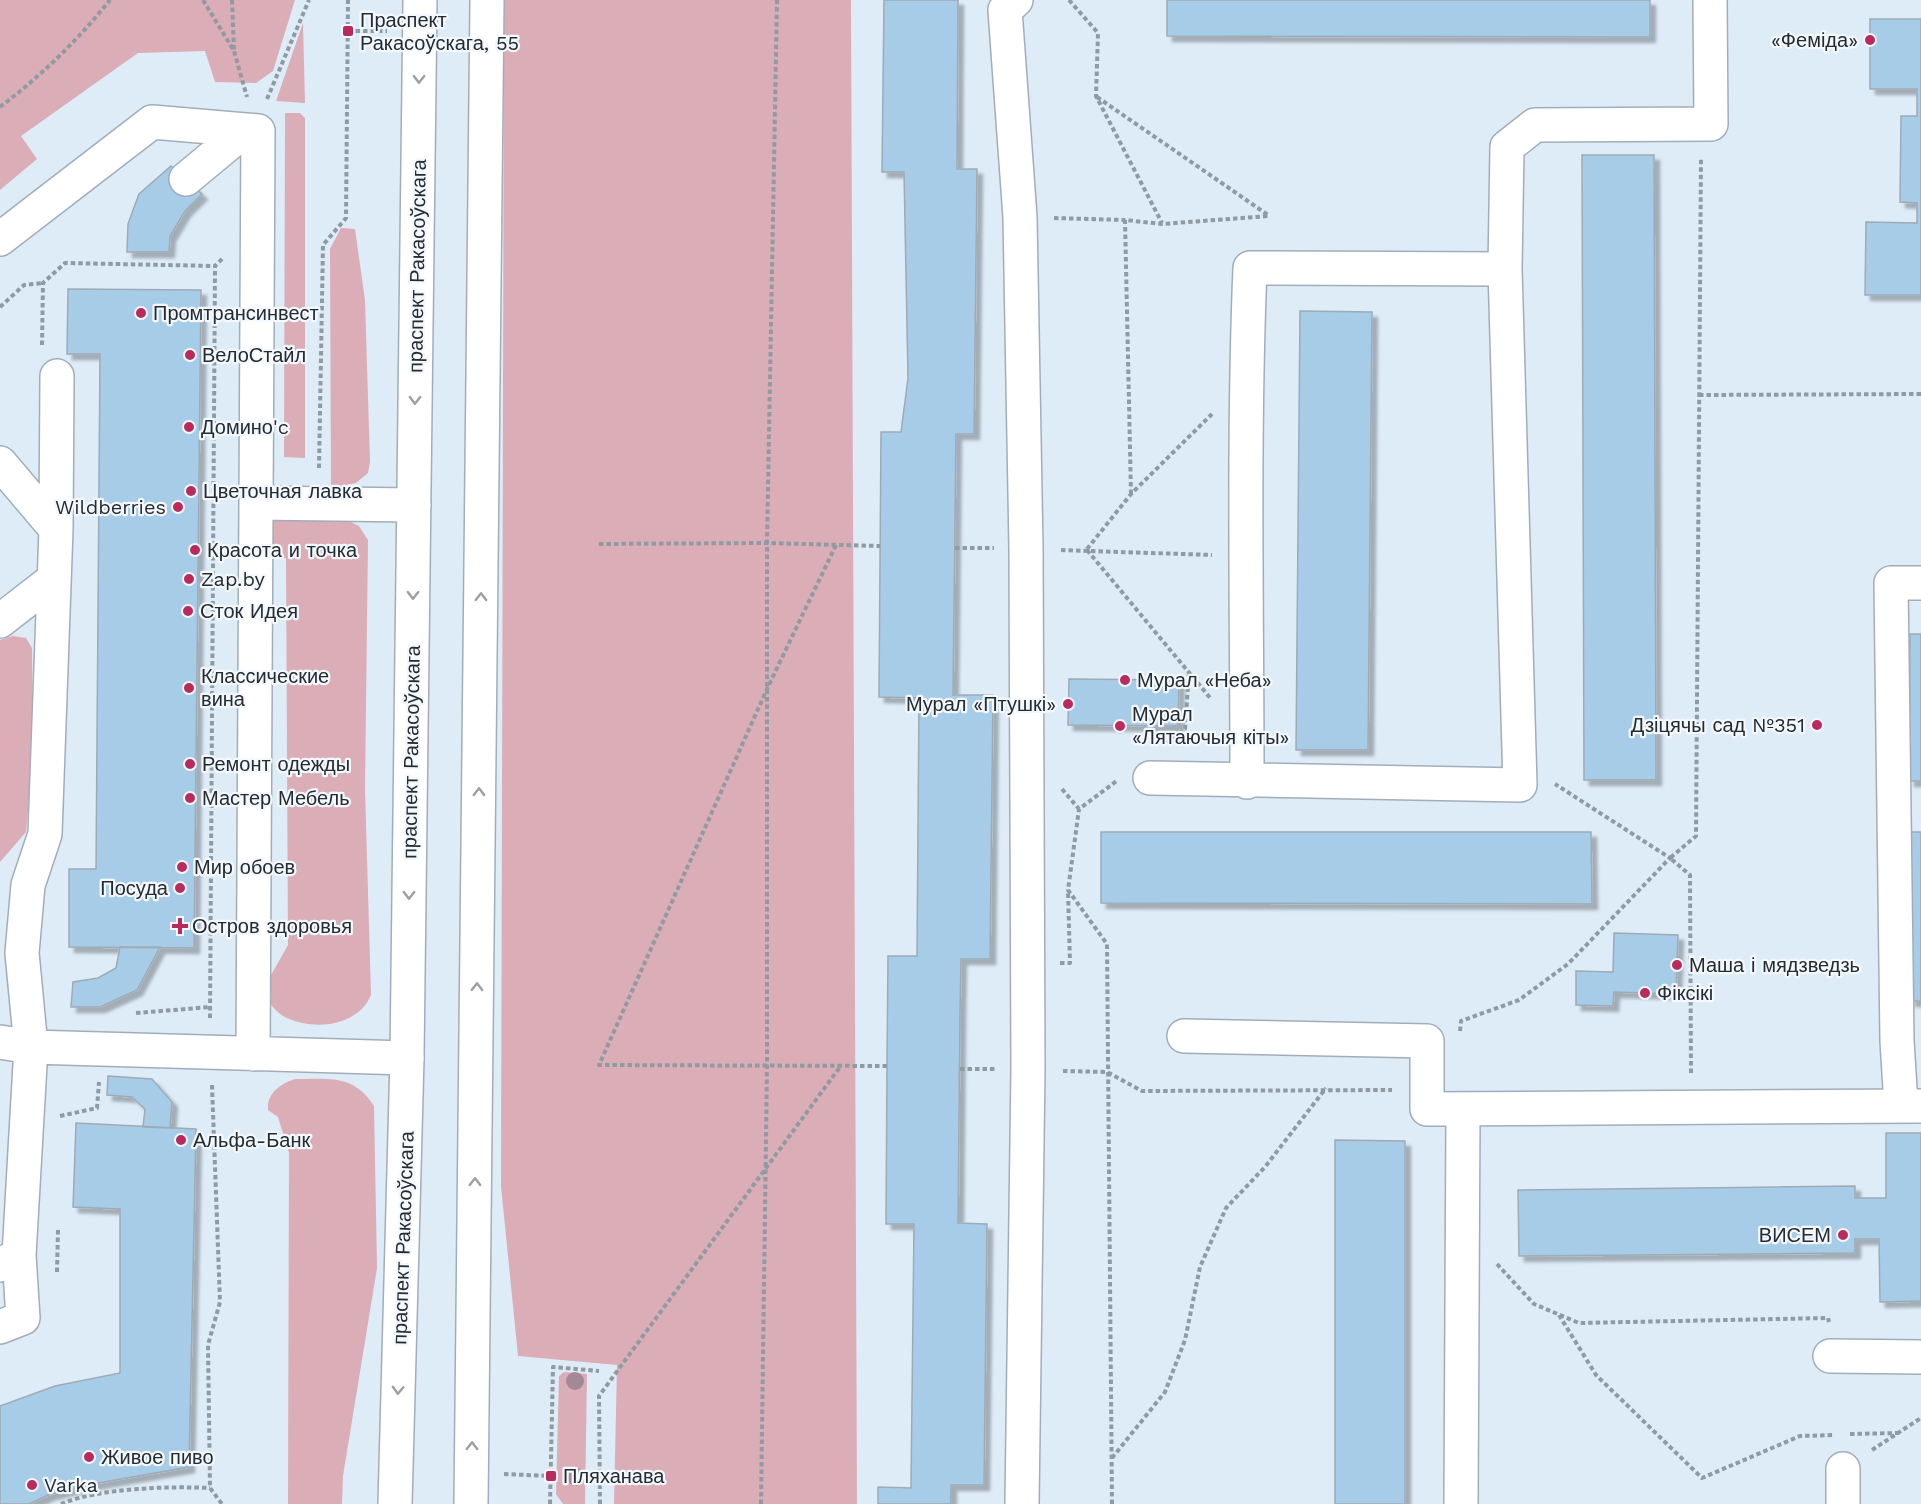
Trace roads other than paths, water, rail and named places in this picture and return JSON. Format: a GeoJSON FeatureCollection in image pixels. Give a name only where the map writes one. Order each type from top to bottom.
{"type":"FeatureCollection","features":[{"type":"Feature","properties":{"kind":"main road","name":"праспект Ракасоўскага"},"geometry":{"type":"LineString","coordinates":[[395,1504],[407,1058],[420,0]]}},
{"type":"Feature","properties":{"kind":"main road"},"geometry":{"type":"LineString","coordinates":[[471,1488],[487,0]]}},
{"type":"Feature","properties":{"kind":"main road"},"geometry":{"type":"LineString","coordinates":[[1016,0],[1005,10],[1020,217],[1026,549],[1028,1046],[1023,1504]]}},
{"type":"Feature","properties":{"kind":"main road"},"geometry":{"type":"LineString","coordinates":[[1144,768],[1247,782],[1520,785],[1505,269],[1507,147],[1535,125],[1711,124],[1710,0]]}},
{"type":"Feature","properties":{"kind":"main road"},"geometry":{"type":"LineString","coordinates":[[0,239],[152,122],[244,131],[258,130],[253,1054]]}},
{"type":"Feature","properties":{"kind":"main road"},"geometry":{"type":"LineString","coordinates":[[186,179],[244,131]]}},
{"type":"Feature","properties":{"kind":"main road"},"geometry":{"type":"LineString","coordinates":[[1247,782],[1244,556],[1250,268],[1505,269]]}},
{"type":"Feature","properties":{"kind":"main road"},"geometry":{"type":"LineString","coordinates":[[0,1327],[23,1318],[10,1260],[16,1045],[28,885],[45,834],[56,529],[57,376]]}},
{"type":"Feature","properties":{"kind":"main road"},"geometry":{"type":"LineString","coordinates":[[0,463],[56,529]]}},
{"type":"Feature","properties":{"kind":"main road"},"geometry":{"type":"LineString","coordinates":[[256,503],[414,505]]}},
{"type":"Feature","properties":{"kind":"main road"},"geometry":{"type":"LineString","coordinates":[[0,621],[54,579]]}},
{"type":"Feature","properties":{"kind":"main road"},"geometry":{"type":"LineString","coordinates":[[1184,1036],[1427,1041],[1427,1109],[1911,1106],[1897,1041],[1892,583],[1921,583]]}},
{"type":"Feature","properties":{"kind":"main road"},"geometry":{"type":"LineString","coordinates":[[16,1045],[407,1058]]}},
{"type":"Feature","properties":{"kind":"main road"},"geometry":{"type":"LineString","coordinates":[[1461,1504],[1463,1110]]}},
{"type":"Feature","properties":{"kind":"main road"},"geometry":{"type":"LineString","coordinates":[[1830,1357],[1921,1357]]}},
{"type":"Feature","properties":{"kind":"main road"},"geometry":{"type":"LineString","coordinates":[[1843,1469],[1843,1504]]}},
{"type":"Feature","properties":{"kind":"place","name":"Праспект Ракасоўскага, 55"},"geometry":{"type":"Point","coordinates":[348,31]}},
{"type":"Feature","properties":{"kind":"place","name":"«Феміда»"},"geometry":{"type":"Point","coordinates":[1870,40]}},
{"type":"Feature","properties":{"kind":"place","name":"Промтрансинвест"},"geometry":{"type":"Point","coordinates":[141,313]}},
{"type":"Feature","properties":{"kind":"place","name":"ВелоСтайл"},"geometry":{"type":"Point","coordinates":[190,355]}},
{"type":"Feature","properties":{"kind":"place","name":"Домино'c"},"geometry":{"type":"Point","coordinates":[189,427]}},
{"type":"Feature","properties":{"kind":"place","name":"Цветочная лавка"},"geometry":{"type":"Point","coordinates":[191,491]}},
{"type":"Feature","properties":{"kind":"place","name":"Wildberries"},"geometry":{"type":"Point","coordinates":[178,507]}},
{"type":"Feature","properties":{"kind":"place","name":"Красота и точка"},"geometry":{"type":"Point","coordinates":[195,550]}},
{"type":"Feature","properties":{"kind":"place","name":"Zap.by"},"geometry":{"type":"Point","coordinates":[189,579]}},
{"type":"Feature","properties":{"kind":"place","name":"Сток Идея"},"geometry":{"type":"Point","coordinates":[188,611]}},
{"type":"Feature","properties":{"kind":"place","name":"Мурал «Неба»"},"geometry":{"type":"Point","coordinates":[1125,680]}},
{"type":"Feature","properties":{"kind":"place","name":"Классические вина"},"geometry":{"type":"Point","coordinates":[189,688]}},
{"type":"Feature","properties":{"kind":"place","name":"Мурал «Птушкі»"},"geometry":{"type":"Point","coordinates":[1068,704]}},
{"type":"Feature","properties":{"kind":"place","name":"Дзіцячы сад №351"},"geometry":{"type":"Point","coordinates":[1817,725]}},
{"type":"Feature","properties":{"kind":"place","name":"Мурал «Лятаючыя кіты»"},"geometry":{"type":"Point","coordinates":[1120,726]}},
{"type":"Feature","properties":{"kind":"place","name":"Ремонт одежды"},"geometry":{"type":"Point","coordinates":[190,764]}},
{"type":"Feature","properties":{"kind":"place","name":"Мастер Мебель"},"geometry":{"type":"Point","coordinates":[190,798]}},
{"type":"Feature","properties":{"kind":"place","name":"Мир обоев"},"geometry":{"type":"Point","coordinates":[182,867]}},
{"type":"Feature","properties":{"kind":"place","name":"Посуда"},"geometry":{"type":"Point","coordinates":[180,888]}},
{"type":"Feature","properties":{"kind":"place","name":"Остров здоровья"},"geometry":{"type":"Point","coordinates":[180,926]}},
{"type":"Feature","properties":{"kind":"place","name":"Маша і мядзведзь"},"geometry":{"type":"Point","coordinates":[1677,965]}},
{"type":"Feature","properties":{"kind":"place","name":"Фіксікі"},"geometry":{"type":"Point","coordinates":[1645,993]}},
{"type":"Feature","properties":{"kind":"place","name":"Альфа-Банк"},"geometry":{"type":"Point","coordinates":[181,1140]}},
{"type":"Feature","properties":{"kind":"place","name":"ВИСЕМ"},"geometry":{"type":"Point","coordinates":[1843,1235]}},
{"type":"Feature","properties":{"kind":"place","name":"Живое пиво"},"geometry":{"type":"Point","coordinates":[89,1457]}},
{"type":"Feature","properties":{"kind":"place","name":"Пляханава"},"geometry":{"type":"Point","coordinates":[551,1476]}},
{"type":"Feature","properties":{"kind":"place","name":"Varka"},"geometry":{"type":"Point","coordinates":[32,1485]}}]}
